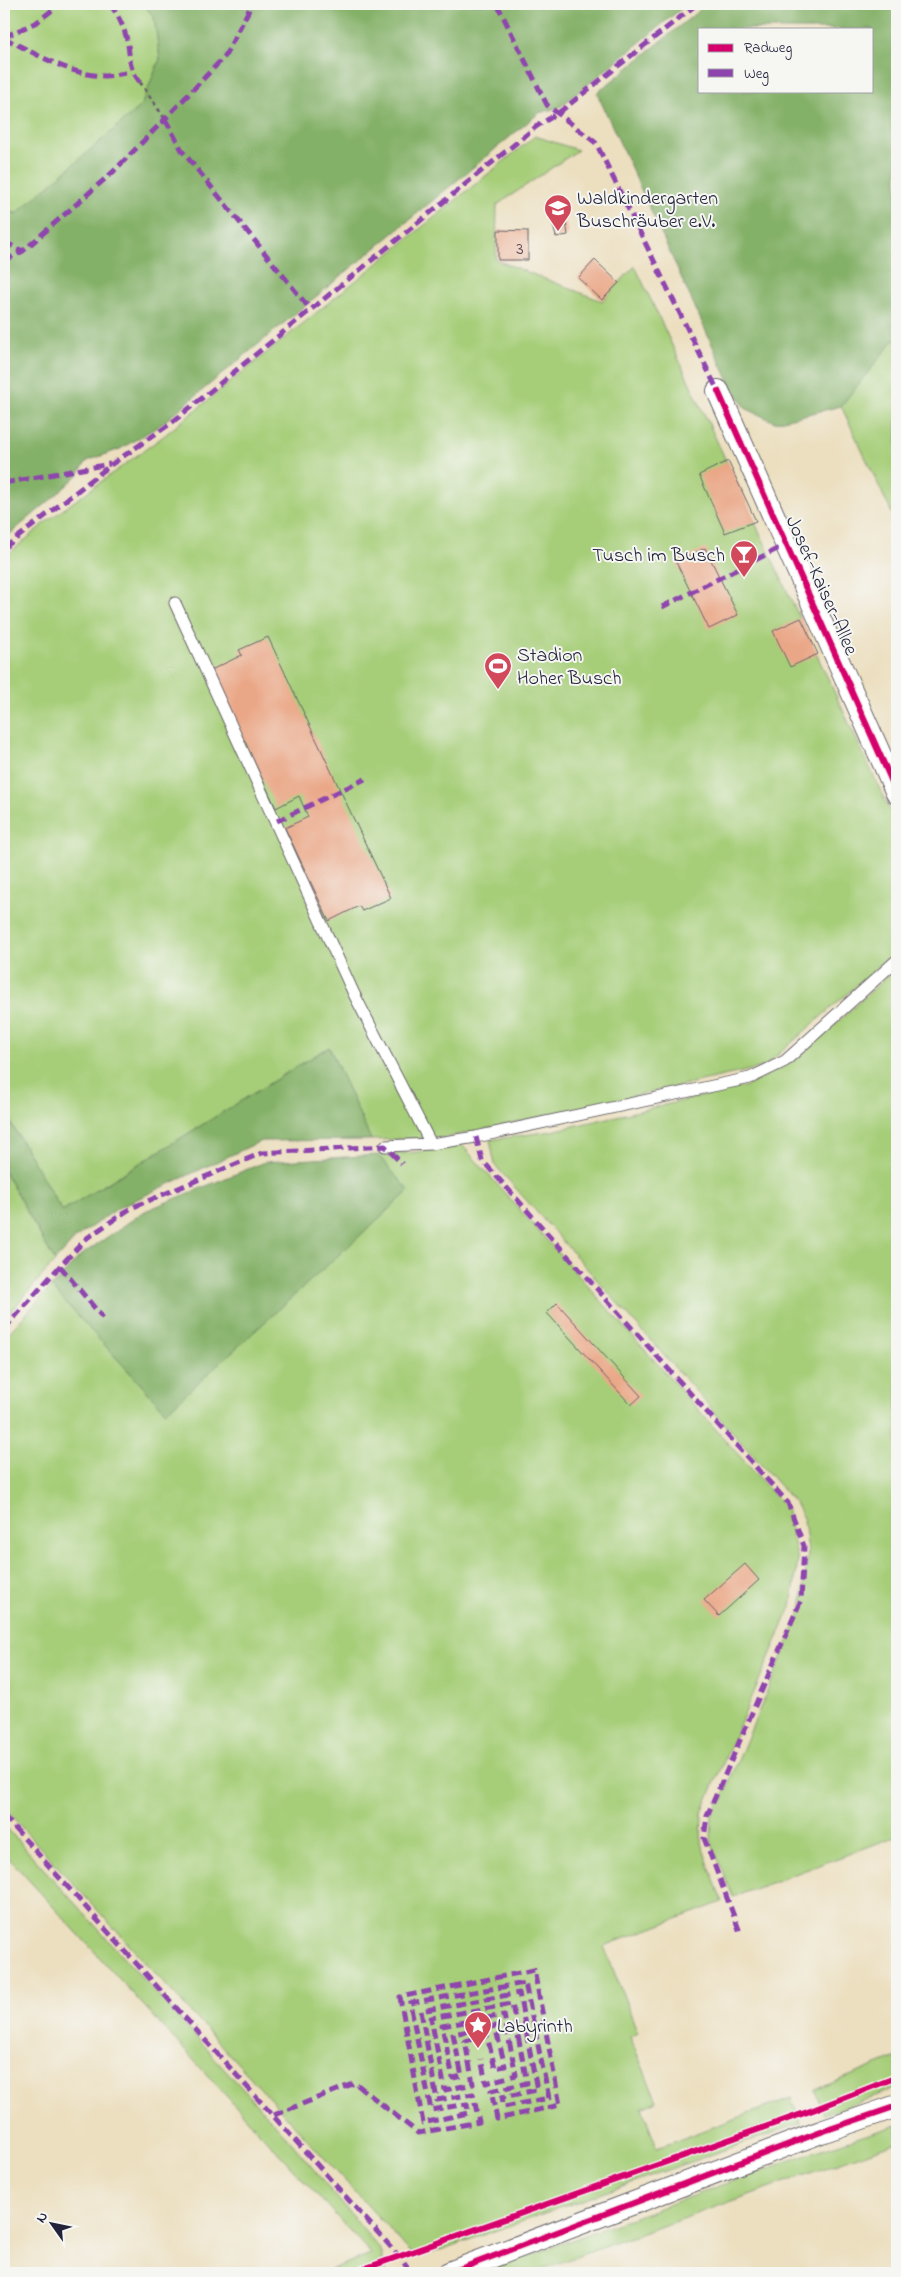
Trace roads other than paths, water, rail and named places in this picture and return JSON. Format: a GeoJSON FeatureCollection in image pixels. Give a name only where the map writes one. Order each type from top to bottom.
{"type":"FeatureCollection","features":[{"type":"Feature","properties":{"kind":"street","name":"Josef-Kaiser-Allee"},"geometry":{"type":"LineString","coordinates":[[718,391],[897,793]]}},
{"type":"Feature","properties":{"kind":"street"},"geometry":{"type":"LineString","coordinates":[[448,2273],[821,2132],[897,2106]]}},
{"type":"Feature","properties":{"kind":"lane"},"geometry":{"type":"LineString","coordinates":[[175,603],[354,994],[431,1144]]}},
{"type":"Feature","properties":{"kind":"lane"},"geometry":{"type":"LineString","coordinates":[[384,1146],[431,1144],[476,1137],[750,1078],[785,1061],[897,960]]}},
{"type":"Feature","properties":{"kind":"place","name":"Waldkindergarten Buschräuber e.V."},"geometry":{"type":"Point","coordinates":[558,232]}},
{"type":"Feature","properties":{"kind":"place","name":"Tusch im Busch"},"geometry":{"type":"Point","coordinates":[744,578]}},
{"type":"Feature","properties":{"kind":"place","name":"Stadion Hoher Busch"},"geometry":{"type":"Point","coordinates":[498,690]}},
{"type":"Feature","properties":{"kind":"place","name":"Labyrinth"},"geometry":{"type":"Point","coordinates":[478,2049]}}]}
